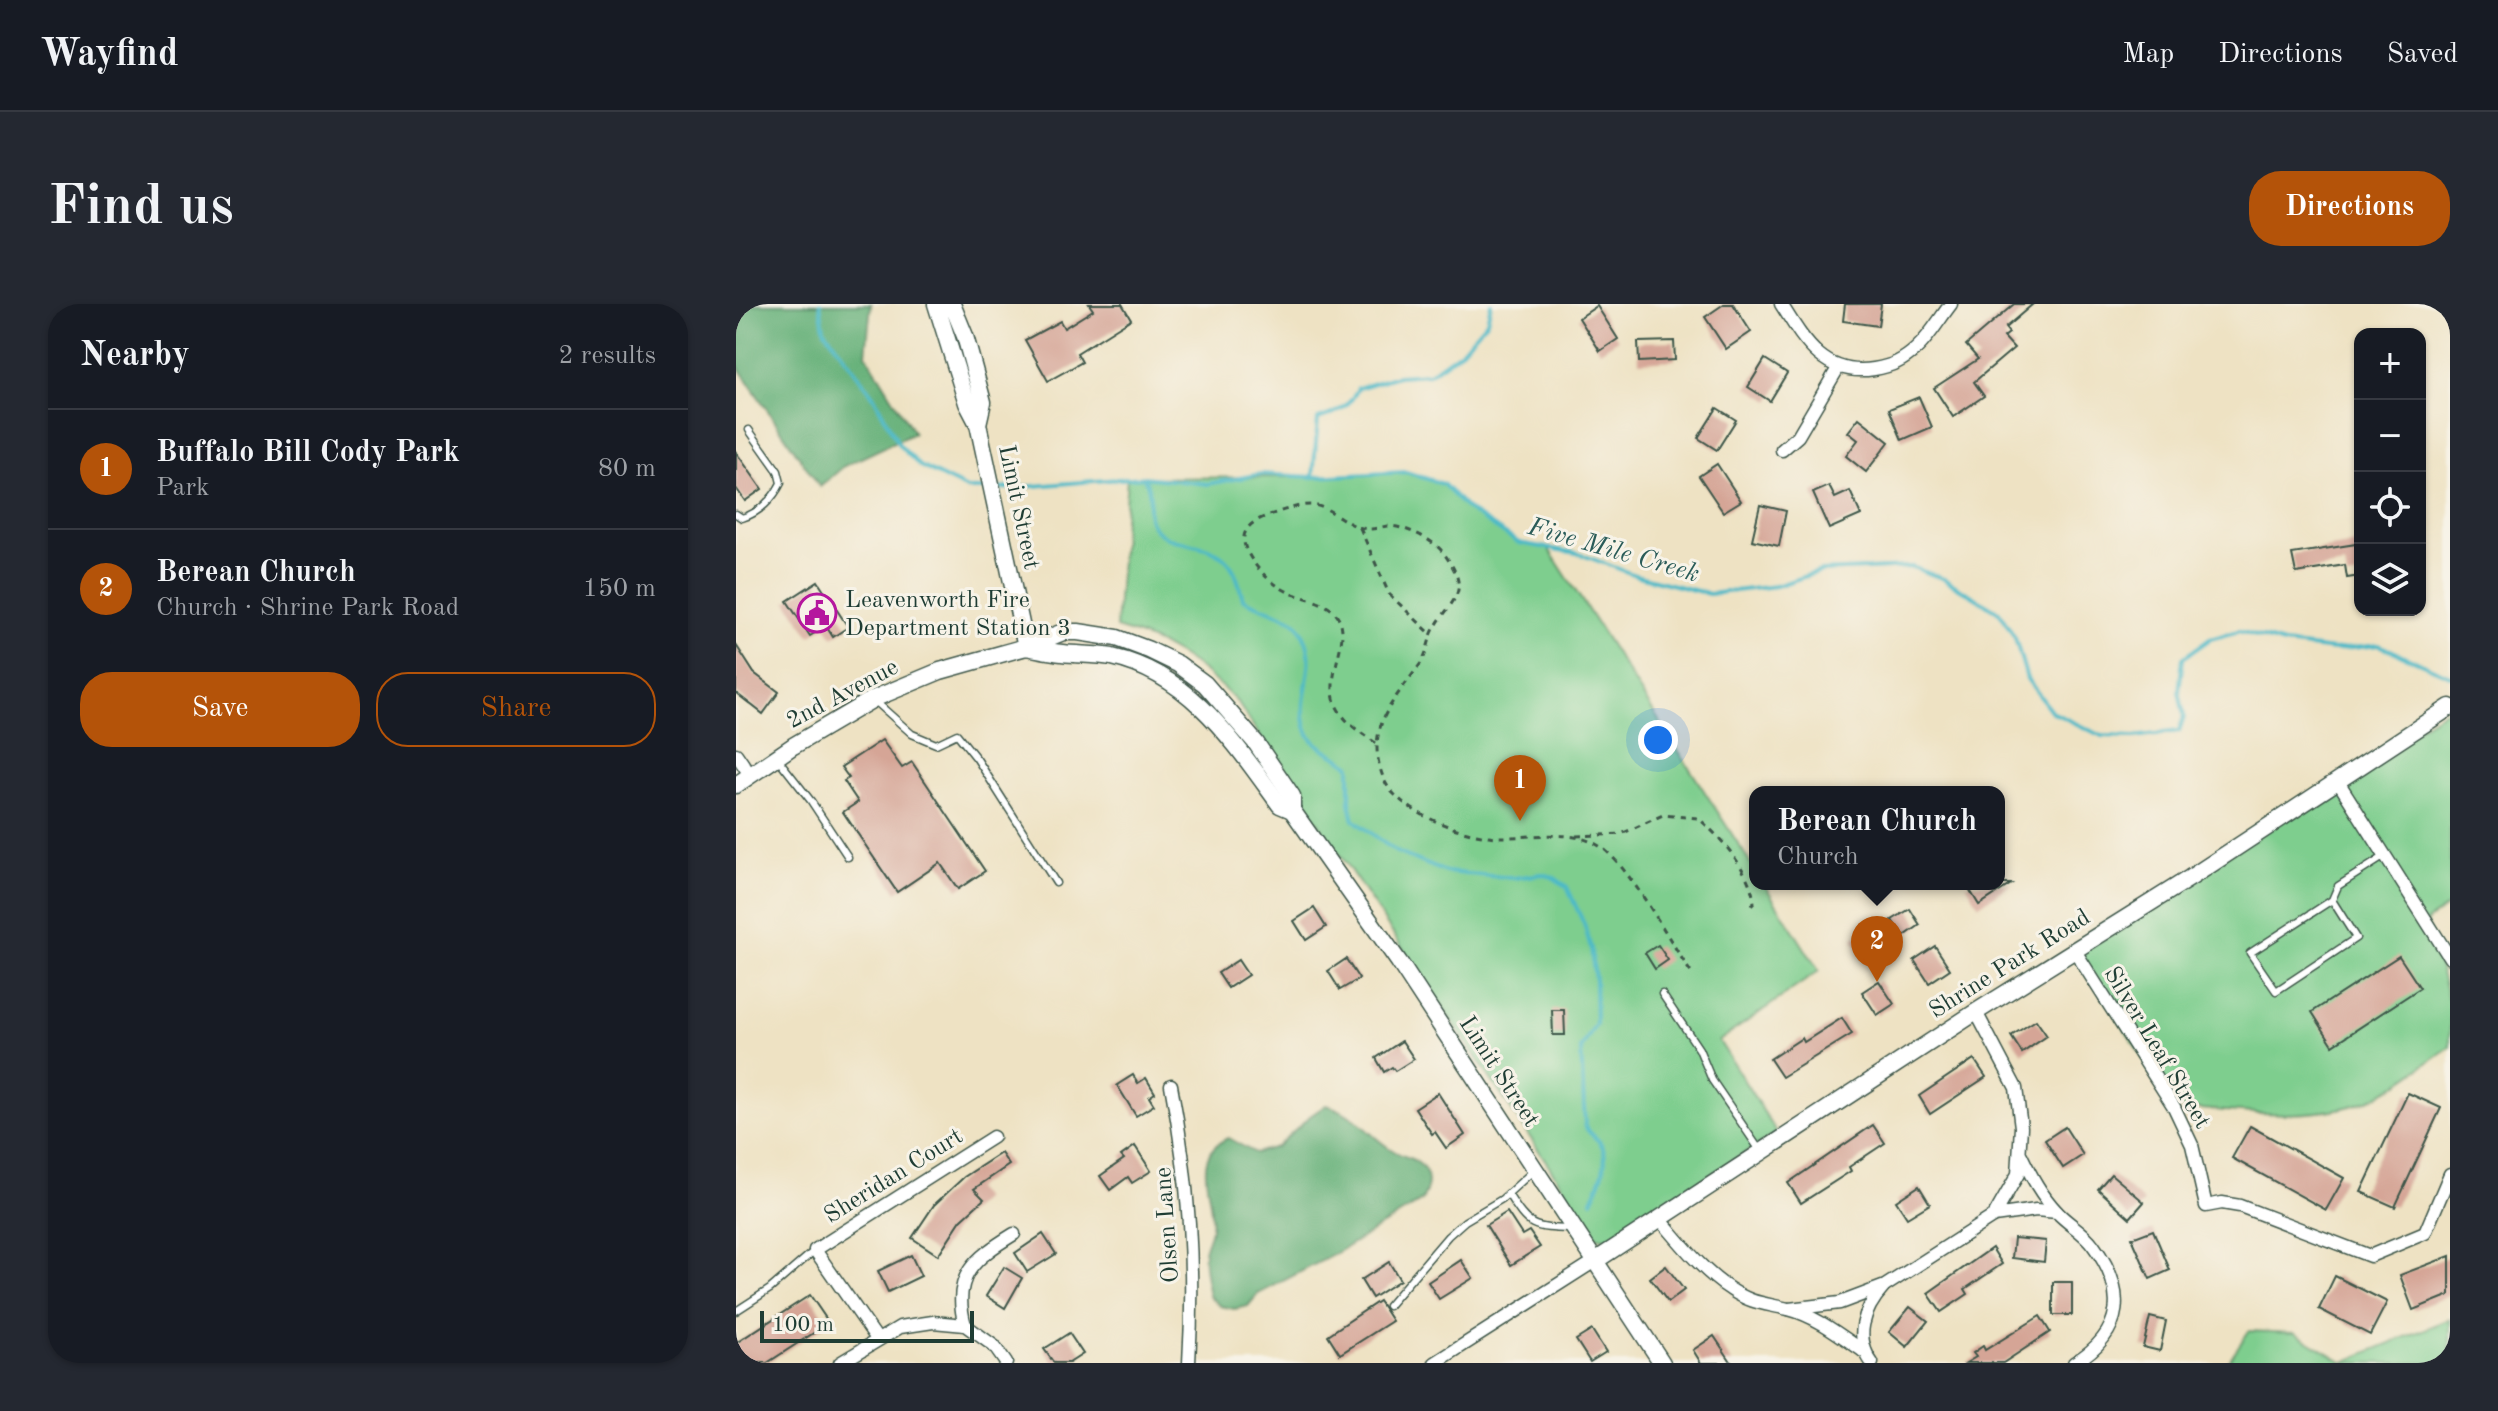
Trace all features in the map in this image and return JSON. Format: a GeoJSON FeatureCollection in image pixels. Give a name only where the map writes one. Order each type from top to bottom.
{"type":"FeatureCollection","features":[{"type":"Feature","properties":{"kind":"street","name":"Limit Street"},"geometry":{"type":"LineString","coordinates":[[936,304],[967,403],[978,424],[1026,647],[1063,632],[1117,638],[1178,664],[1205,684],[1256,743],[1292,796],[1292,810],[1399,962],[1662,1363]]}},
{"type":"Feature","properties":{"kind":"street","name":"Limit Street"},"geometry":{"type":"LineString","coordinates":[[952,304],[965,336],[983,402],[978,424]]}},
{"type":"Feature","properties":{"kind":"street"},"geometry":{"type":"LineString","coordinates":[[1781,304],[1800,335],[1819,356],[1838,368],[1854,372],[1894,366],[1919,346],[1951,304]]}},
{"type":"Feature","properties":{"kind":"street"},"geometry":{"type":"LineString","coordinates":[[1782,450],[1798,436],[1838,368]]}},
{"type":"Feature","properties":{"kind":"street","name":"2nd Avenue"},"geometry":{"type":"LineString","coordinates":[[736,785],[873,699],[940,671],[1026,647]]}},
{"type":"Feature","properties":{"kind":"street","name":"Shrine Park Road"},"geometry":{"type":"LineString","coordinates":[[1595,1261],[2450,707]]}},
{"type":"Feature","properties":{"kind":"street"},"geometry":{"type":"LineString","coordinates":[[736,754],[751,776]]}},
{"type":"Feature","properties":{"kind":"street"},"geometry":{"type":"LineString","coordinates":[[2337,780],[2450,958]]}},
{"type":"Feature","properties":{"kind":"street","name":"Silver Leaf Street"},"geometry":{"type":"LineString","coordinates":[[2075,951],[2174,1107],[2192,1145],[2206,1206],[2222,1203],[2240,1206],[2370,1256],[2425,1233],[2450,1174]]}},
{"type":"Feature","properties":{"kind":"street"},"geometry":{"type":"LineString","coordinates":[[1976,1012],[2016,1088],[2021,1127],[2018,1174],[1994,1216]]}},
{"type":"Feature","properties":{"kind":"street","name":"Olsen Lane"},"geometry":{"type":"LineString","coordinates":[[1171,1085],[1184,1152],[1190,1229],[1193,1295],[1189,1363]]}},
{"type":"Feature","properties":{"kind":"street","name":"Sheridan Court"},"geometry":{"type":"LineString","coordinates":[[815,1250],[993,1137]]}},
{"type":"Feature","properties":{"kind":"street"},"geometry":{"type":"LineString","coordinates":[[2021,1155],[2040,1192],[2092,1243],[2115,1283],[2116,1310],[2107,1333],[2091,1352],[2074,1363]]}},
{"type":"Feature","properties":{"kind":"street"},"geometry":{"type":"LineString","coordinates":[[1660,1219],[1698,1261],[1730,1289],[1768,1307],[1789,1309],[1840,1303],[1885,1286],[1994,1216],[2036,1210],[2057,1212]]}},
{"type":"Feature","properties":{"kind":"street"},"geometry":{"type":"LineString","coordinates":[[965,1325],[959,1304],[961,1287],[970,1270],[982,1254],[1014,1234]]}},
{"type":"Feature","properties":{"kind":"street"},"geometry":{"type":"LineString","coordinates":[[815,1250],[877,1339]]}},
{"type":"Feature","properties":{"kind":"street"},"geometry":{"type":"LineString","coordinates":[[1435,1363],[1595,1261]]}},
{"type":"Feature","properties":{"kind":"street"},"geometry":{"type":"LineString","coordinates":[[1863,1351],[1865,1315],[1873,1299],[1885,1286]]}},
{"type":"Feature","properties":{"kind":"street"},"geometry":{"type":"LineString","coordinates":[[1789,1309],[1828,1327],[1863,1351],[1872,1363]]}},
{"type":"Feature","properties":{"kind":"street"},"geometry":{"type":"LineString","coordinates":[[840,1363],[900,1327],[933,1322],[965,1325],[994,1346],[1006,1363]]}},
{"type":"Feature","properties":{"kind":"lane"},"geometry":{"type":"LineString","coordinates":[[736,514],[742,518],[750,516],[774,497],[781,483],[778,471],[749,430]]}},
{"type":"Feature","properties":{"kind":"lane"},"geometry":{"type":"LineString","coordinates":[[873,699],[912,734],[936,744],[957,734],[977,759],[1056,883]]}},
{"type":"Feature","properties":{"kind":"lane"},"geometry":{"type":"LineString","coordinates":[[777,757],[848,857]]}},
{"type":"Feature","properties":{"kind":"lane"},"geometry":{"type":"LineString","coordinates":[[2332,900],[2356,938],[2276,991],[2250,953],[2332,900],[2338,886],[2385,856]]}},
{"type":"Feature","properties":{"kind":"lane"},"geometry":{"type":"LineString","coordinates":[[1662,994],[1699,1049],[1712,1080],[1761,1152]]}},
{"type":"Feature","properties":{"kind":"lane"},"geometry":{"type":"LineString","coordinates":[[1388,1306],[1448,1236],[1465,1221],[1508,1194],[1535,1169]]}},
{"type":"Feature","properties":{"kind":"lane"},"geometry":{"type":"LineString","coordinates":[[1508,1194],[1523,1218],[1532,1225],[1575,1229]]}},
{"type":"Feature","properties":{"kind":"lane"},"geometry":{"type":"LineString","coordinates":[[736,1311],[770,1289],[815,1250]]}},
{"type":"Feature","properties":{"kind":"path"},"geometry":{"type":"LineString","coordinates":[[1376,743],[1349,723],[1337,709],[1333,669],[1343,633],[1341,621],[1331,608],[1291,593],[1265,575],[1244,542],[1244,534],[1254,522],[1286,510],[1318,506],[1360,528],[1372,530],[1391,526],[1431,539],[1458,575],[1458,593],[1432,635],[1421,663],[1389,706],[1377,735],[1382,774],[1393,793],[1413,808],[1472,834],[1621,834],[1663,815],[1698,818],[1741,868],[1749,885]]}},
{"type":"Feature","properties":{"kind":"path"},"geometry":{"type":"LineString","coordinates":[[1360,528],[1389,594],[1432,635]]}},
{"type":"Feature","properties":{"kind":"path"},"geometry":{"type":"LineString","coordinates":[[1572,836],[1595,843],[1621,866],[1692,974]]}},
{"type":"Feature","properties":{"kind":"path"},"geometry":{"type":"LineString","coordinates":[[1751,906],[1754,903],[1752,890]]}},
{"type":"Feature","properties":{"kind":"green space"},"geometry":{"type":"Polygon","coordinates":[[[736,304],[871,304],[866,354],[914,433],[844,466],[820,487],[736,364],[736,304]]]}},
{"type":"Feature","properties":{"kind":"green space"},"geometry":{"type":"Polygon","coordinates":[[[1406,472],[1443,484],[1468,510],[1519,543],[1548,548],[1749,861],[1749,890],[1768,890],[1819,971],[1719,1041],[1777,1133],[1607,1239],[1597,1237],[1237,702],[1210,676],[1182,656],[1151,640],[1116,628],[1127,478],[1313,477],[1406,472]]]}},
{"type":"Feature","properties":{"kind":"green space"},"geometry":{"type":"Polygon","coordinates":[[[2450,707],[2450,904],[2427,921],[2450,1006],[2450,1047],[2389,1089],[2347,1107],[2272,1114],[2174,1107],[2075,951],[2450,707]]]}},
{"type":"Feature","properties":{"kind":"green space"},"geometry":{"type":"Polygon","coordinates":[[[1326,1105],[1345,1113],[1385,1145],[1422,1167],[1428,1182],[1422,1201],[1335,1254],[1258,1294],[1248,1306],[1234,1309],[1220,1306],[1209,1296],[1204,1263],[1211,1228],[1206,1178],[1209,1155],[1228,1138],[1255,1153],[1276,1147],[1326,1105]]]}},
{"type":"Feature","properties":{"kind":"green space"},"geometry":{"type":"Polygon","coordinates":[[[2450,1319],[2450,1363],[2227,1363],[2249,1331],[2295,1333],[2344,1362],[2450,1319]]]}},
{"type":"Feature","properties":{"kind":"building"},"geometry":{"type":"Polygon","coordinates":[[[1089,304],[1122,304],[1131,319],[1077,353],[1082,362],[1048,381],[1025,340],[1060,321],[1064,328],[1093,310],[1089,304]]]}},
{"type":"Feature","properties":{"kind":"building"},"geometry":{"type":"Polygon","coordinates":[[[1724,304],[1733,304],[1751,332],[1726,349],[1705,317],[1724,304]]]}},
{"type":"Feature","properties":{"kind":"building"},"geometry":{"type":"Polygon","coordinates":[[[1845,304],[1881,304],[1878,326],[1843,321],[1845,304]]]}},
{"type":"Feature","properties":{"kind":"building"},"geometry":{"type":"Polygon","coordinates":[[[2014,304],[2033,304],[2005,328],[2009,333],[2004,337],[2014,348],[1974,382],[1984,396],[1953,417],[1934,388],[1978,359],[1966,345],[2014,304]]]}},
{"type":"Feature","properties":{"kind":"building"},"geometry":{"type":"Polygon","coordinates":[[[1597,306],[1618,339],[1600,351],[1579,318],[1597,306]]]}},
{"type":"Feature","properties":{"kind":"building"},"geometry":{"type":"Polygon","coordinates":[[[1674,341],[1675,360],[1639,362],[1638,342],[1674,341]]]}},
{"type":"Feature","properties":{"kind":"building"},"geometry":{"type":"Polygon","coordinates":[[[1765,359],[1787,373],[1770,401],[1748,387],[1765,359]]]}},
{"type":"Feature","properties":{"kind":"building"},"geometry":{"type":"Polygon","coordinates":[[[1919,397],[1932,427],[1902,440],[1889,409],[1919,397]]]}},
{"type":"Feature","properties":{"kind":"building"},"geometry":{"type":"Polygon","coordinates":[[[1717,408],[1736,420],[1717,450],[1698,438],[1717,408]]]}},
{"type":"Feature","properties":{"kind":"building"},"geometry":{"type":"Polygon","coordinates":[[[1859,418],[1889,442],[1866,472],[1846,456],[1858,440],[1848,432],[1859,418]]]}},
{"type":"Feature","properties":{"kind":"building"},"geometry":{"type":"Polygon","coordinates":[[[736,452],[762,489],[745,501],[736,488],[736,452]]]}},
{"type":"Feature","properties":{"kind":"building"},"geometry":{"type":"Polygon","coordinates":[[[1717,464],[1741,501],[1723,512],[1699,476],[1717,464]]]}},
{"type":"Feature","properties":{"kind":"building"},"geometry":{"type":"Polygon","coordinates":[[[1829,486],[1835,498],[1850,491],[1861,515],[1829,529],[1813,493],[1829,486]]]}},
{"type":"Feature","properties":{"kind":"building"},"geometry":{"type":"Polygon","coordinates":[[[1760,505],[1786,511],[1779,546],[1752,540],[1760,505]]]}},
{"type":"Feature","properties":{"kind":"building"},"geometry":{"type":"Polygon","coordinates":[[[2354,544],[2354,577],[2347,578],[2345,565],[2296,573],[2292,554],[2354,544]]]}},
{"type":"Feature","properties":{"kind":"building","name":"Leavenworth Fire Department Station 3"},"geometry":{"type":"Polygon","coordinates":[[[818,581],[848,627],[833,637],[826,626],[810,636],[787,601],[818,581]]]}},
{"type":"Feature","properties":{"kind":"building"},"geometry":{"type":"Polygon","coordinates":[[[736,645],[754,673],[779,692],[763,714],[736,693],[736,645]]]}},
{"type":"Feature","properties":{"kind":"building"},"geometry":{"type":"Polygon","coordinates":[[[882,740],[902,768],[912,762],[985,871],[958,889],[940,863],[897,892],[843,812],[858,802],[844,781],[849,778],[841,767],[882,740]]]}},
{"type":"Feature","properties":{"kind":"building"},"geometry":{"type":"Polygon","coordinates":[[[1970,890],[2002,890],[1979,905],[1970,890]]]}},
{"type":"Feature","properties":{"kind":"building"},"geometry":{"type":"Polygon","coordinates":[[[1314,908],[1326,927],[1306,940],[1294,921],[1314,908]]]}},
{"type":"Feature","properties":{"kind":"building"},"geometry":{"type":"Polygon","coordinates":[[[1910,909],[1920,925],[1903,937],[1892,920],[1910,909]]]}},
{"type":"Feature","properties":{"kind":"building"},"geometry":{"type":"Polygon","coordinates":[[[1865,931],[1874,946],[1862,954],[1853,939],[1865,931]]]}},
{"type":"Feature","properties":{"kind":"building"},"geometry":{"type":"Polygon","coordinates":[[[1658,945],[1668,960],[1655,969],[1645,953],[1658,945]]]}},
{"type":"Feature","properties":{"kind":"building"},"geometry":{"type":"Polygon","coordinates":[[[1935,946],[1950,969],[1929,983],[1914,960],[1935,946]]]}},
{"type":"Feature","properties":{"kind":"building"},"geometry":{"type":"Polygon","coordinates":[[[2399,956],[2420,988],[2333,1045],[2312,1012],[2399,956]]]}},
{"type":"Feature","properties":{"kind":"building"},"geometry":{"type":"Polygon","coordinates":[[[1346,959],[1359,979],[1340,990],[1328,971],[1346,959]]]}},
{"type":"Feature","properties":{"kind":"building"},"geometry":{"type":"Polygon","coordinates":[[[1238,960],[1248,975],[1228,988],[1218,973],[1238,960]]]}},
{"type":"Feature","properties":{"kind":"building"},"geometry":{"type":"Polygon","coordinates":[[[1879,981],[1894,1004],[1877,1015],[1862,992],[1879,981]]]}},
{"type":"Feature","properties":{"kind":"building"},"geometry":{"type":"Polygon","coordinates":[[[1552,1010],[1564,1010],[1565,1035],[1553,1035],[1552,1010]]]}},
{"type":"Feature","properties":{"kind":"building"},"geometry":{"type":"Polygon","coordinates":[[[1842,1018],[1852,1034],[1782,1077],[1770,1059],[1802,1038],[1804,1042],[1842,1018]]]}},
{"type":"Feature","properties":{"kind":"building"},"geometry":{"type":"Polygon","coordinates":[[[2036,1020],[2047,1036],[2022,1053],[2011,1036],[2036,1020]]]}},
{"type":"Feature","properties":{"kind":"building"},"geometry":{"type":"Polygon","coordinates":[[[1402,1041],[1414,1059],[1395,1071],[1392,1067],[1384,1072],[1376,1058],[1402,1041]]]}},
{"type":"Feature","properties":{"kind":"building"},"geometry":{"type":"Polygon","coordinates":[[[1974,1059],[1986,1077],[1930,1114],[1919,1096],[1974,1059]]]}},
{"type":"Feature","properties":{"kind":"building"},"geometry":{"type":"Polygon","coordinates":[[[1133,1075],[1138,1083],[1146,1078],[1155,1093],[1149,1097],[1154,1105],[1136,1116],[1117,1085],[1133,1075]]]}},
{"type":"Feature","properties":{"kind":"building"},"geometry":{"type":"Polygon","coordinates":[[[1438,1093],[1465,1135],[1446,1148],[1435,1132],[1432,1134],[1415,1108],[1438,1093]]]}},
{"type":"Feature","properties":{"kind":"building"},"geometry":{"type":"Polygon","coordinates":[[[2408,1093],[2441,1108],[2395,1207],[2361,1192],[2408,1093]]]}},
{"type":"Feature","properties":{"kind":"building"},"geometry":{"type":"Polygon","coordinates":[[[1873,1125],[1885,1143],[1849,1167],[1851,1171],[1801,1203],[1788,1183],[1873,1125]]]}},
{"type":"Feature","properties":{"kind":"building"},"geometry":{"type":"Polygon","coordinates":[[[2250,1126],[2344,1178],[2326,1210],[2232,1158],[2250,1126]]]}},
{"type":"Feature","properties":{"kind":"building"},"geometry":{"type":"Polygon","coordinates":[[[2065,1127],[2083,1155],[2063,1168],[2045,1140],[2065,1127]]]}},
{"type":"Feature","properties":{"kind":"building"},"geometry":{"type":"Polygon","coordinates":[[[1135,1146],[1151,1171],[1132,1183],[1128,1177],[1110,1190],[1100,1176],[1124,1159],[1121,1156],[1135,1146]]]}},
{"type":"Feature","properties":{"kind":"building"},"geometry":{"type":"Polygon","coordinates":[[[1001,1153],[1009,1165],[974,1189],[984,1199],[961,1220],[938,1255],[912,1238],[934,1205],[964,1177],[1001,1153]]]}},
{"type":"Feature","properties":{"kind":"building"},"geometry":{"type":"Polygon","coordinates":[[[2111,1174],[2144,1202],[2130,1218],[2098,1189],[2111,1174]]]}},
{"type":"Feature","properties":{"kind":"building"},"geometry":{"type":"Polygon","coordinates":[[[1919,1186],[1930,1204],[1907,1218],[1896,1201],[1919,1186]]]}},
{"type":"Feature","properties":{"kind":"building"},"geometry":{"type":"Polygon","coordinates":[[[1507,1212],[1522,1235],[1529,1231],[1540,1247],[1511,1265],[1486,1225],[1507,1212]]]}},
{"type":"Feature","properties":{"kind":"building"},"geometry":{"type":"Polygon","coordinates":[[[2153,1230],[2170,1270],[2150,1279],[2132,1238],[2153,1230]]]}},
{"type":"Feature","properties":{"kind":"building"},"geometry":{"type":"Polygon","coordinates":[[[1043,1234],[1056,1254],[1027,1272],[1015,1253],[1043,1234]]]}},
{"type":"Feature","properties":{"kind":"building"},"geometry":{"type":"Polygon","coordinates":[[[2014,1238],[2046,1241],[2044,1262],[2012,1258],[2014,1238]]]}},
{"type":"Feature","properties":{"kind":"building"},"geometry":{"type":"Polygon","coordinates":[[[1992,1248],[2002,1264],[1965,1289],[1968,1294],[1941,1312],[1928,1293],[1992,1248]]]}},
{"type":"Feature","properties":{"kind":"building"},"geometry":{"type":"Polygon","coordinates":[[[911,1255],[921,1276],[888,1292],[878,1271],[911,1255]]]}},
{"type":"Feature","properties":{"kind":"building"},"geometry":{"type":"Polygon","coordinates":[[[2450,1256],[2450,1295],[2413,1310],[2400,1275],[2450,1256]]]}},
{"type":"Feature","properties":{"kind":"building"},"geometry":{"type":"Polygon","coordinates":[[[1461,1260],[1473,1278],[1439,1299],[1428,1282],[1461,1260]]]}},
{"type":"Feature","properties":{"kind":"building"},"geometry":{"type":"Polygon","coordinates":[[[1389,1262],[1400,1280],[1372,1298],[1361,1280],[1389,1262]]]}},
{"type":"Feature","properties":{"kind":"building"},"geometry":{"type":"Polygon","coordinates":[[[1666,1266],[1684,1290],[1668,1302],[1650,1278],[1666,1266]]]}},
{"type":"Feature","properties":{"kind":"building"},"geometry":{"type":"Polygon","coordinates":[[[1004,1267],[1022,1278],[1005,1308],[986,1296],[1004,1267]]]}},
{"type":"Feature","properties":{"kind":"building"},"geometry":{"type":"Polygon","coordinates":[[[2335,1276],[2387,1302],[2370,1335],[2319,1309],[2335,1276]]]}},
{"type":"Feature","properties":{"kind":"building"},"geometry":{"type":"Polygon","coordinates":[[[2053,1282],[2072,1282],[2072,1315],[2053,1315],[2053,1282]]]}},
{"type":"Feature","properties":{"kind":"building"},"geometry":{"type":"Polygon","coordinates":[[[810,1295],[829,1323],[767,1363],[736,1363],[736,1343],[810,1295]]]}},
{"type":"Feature","properties":{"kind":"building"},"geometry":{"type":"Polygon","coordinates":[[[1379,1301],[1392,1321],[1340,1354],[1328,1335],[1379,1301]]]}},
{"type":"Feature","properties":{"kind":"building"},"geometry":{"type":"Polygon","coordinates":[[[1910,1307],[1928,1321],[1907,1347],[1889,1332],[1910,1307]]]}},
{"type":"Feature","properties":{"kind":"building"},"geometry":{"type":"Polygon","coordinates":[[[2040,1316],[2050,1332],[2003,1363],[1966,1363],[1976,1357],[1973,1353],[1983,1346],[1985,1350],[2040,1316]]]}},
{"type":"Feature","properties":{"kind":"building"},"geometry":{"type":"Polygon","coordinates":[[[2150,1317],[2166,1321],[2160,1351],[2143,1347],[2150,1317]]]}},
{"type":"Feature","properties":{"kind":"building"},"geometry":{"type":"Polygon","coordinates":[[[1592,1330],[1606,1352],[1590,1362],[1576,1340],[1592,1330]]]}},
{"type":"Feature","properties":{"kind":"building"},"geometry":{"type":"Polygon","coordinates":[[[1069,1333],[1083,1354],[1069,1363],[1054,1363],[1044,1349],[1069,1333]]]}},
{"type":"Feature","properties":{"kind":"building"},"geometry":{"type":"Polygon","coordinates":[[[1714,1336],[1732,1363],[1701,1363],[1693,1350],[1714,1336]]]}},
{"type":"Feature","properties":{"kind":"waterway","name":"Five Mile Creek"},"geometry":{"type":"LineString","coordinates":[[820,304],[824,329],[874,397],[899,445],[920,466],[967,489],[988,489]]}},
{"type":"Feature","properties":{"kind":"waterway"},"geometry":{"type":"LineString","coordinates":[[1313,477],[1318,419],[1342,408],[1358,388],[1398,376],[1429,374],[1460,352],[1487,321],[1491,304]]}},
{"type":"Feature","properties":{"kind":"waterway","name":"Five Mile Creek"},"geometry":{"type":"LineString","coordinates":[[997,489],[1143,477],[1208,484],[1261,474],[1313,477],[1406,472],[1443,484],[1468,510],[1519,543],[1577,553],[1635,575],[1709,594],[1776,586],[1821,571],[1912,567],[1944,579],[1999,612],[2015,638],[2027,679],[2052,712],[2102,736],[2134,737],[2179,731],[2184,716],[2179,691],[2183,658],[2210,639],[2239,631],[2284,644],[2334,650],[2379,645],[2450,676]]}},
{"type":"Feature","properties":{"kind":"waterway"},"geometry":{"type":"LineString","coordinates":[[1144,478],[1149,492],[1150,521],[1161,534],[1216,552],[1233,569],[1243,599],[1288,618],[1299,626],[1308,648],[1309,660],[1304,720],[1311,738],[1350,766],[1350,803],[1354,820],[1396,852],[1446,872],[1514,878],[1542,874],[1553,877],[1567,887],[1584,924],[1595,980],[1596,1024],[1581,1049],[1585,1125],[1601,1144],[1605,1157],[1603,1172],[1592,1200]]}},
{"type":"Feature","properties":{"kind":"place","name":"Leavenworth Fire Department Station 3"},"geometry":{"type":"Point","coordinates":[817,613]}},
{"type":"Feature","properties":{"kind":"place","name":"Buffalo Bill Cody Park"},"geometry":{"type":"Point","coordinates":[1520,821]}},
{"type":"Feature","properties":{"kind":"place","name":"Berean Church"},"geometry":{"type":"Point","coordinates":[1877,982]}}]}
